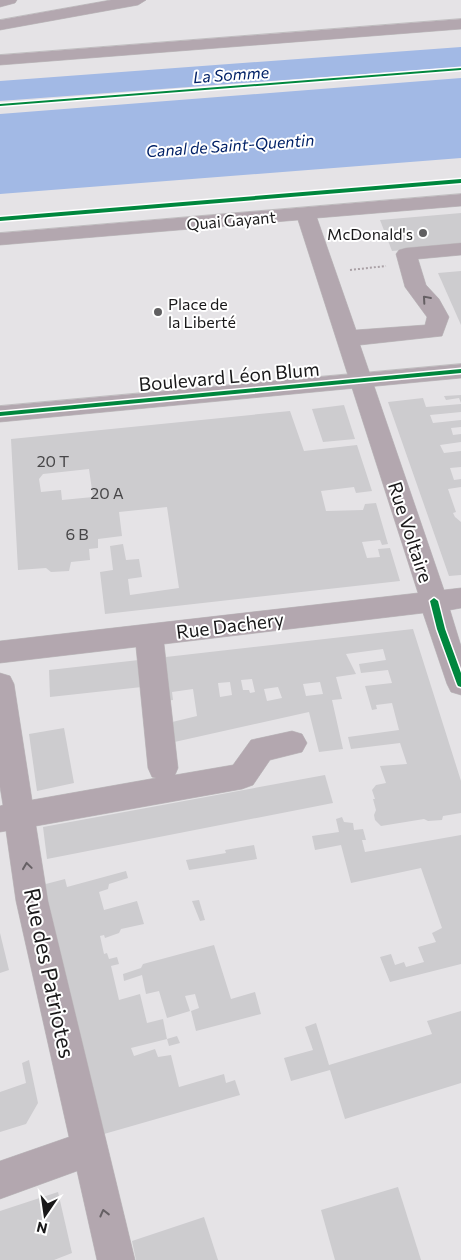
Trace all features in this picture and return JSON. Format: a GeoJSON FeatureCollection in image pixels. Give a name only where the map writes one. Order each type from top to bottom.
{"type":"FeatureCollection","features":[{"type":"Feature","properties":{"kind":"main road","name":"Boulevard Léon Blum"},"geometry":{"type":"LineString","coordinates":[[0,414],[461,371]]}},
{"type":"Feature","properties":{"kind":"street"},"geometry":{"type":"LineString","coordinates":[[0,2],[8,0]]}},
{"type":"Feature","properties":{"kind":"street"},"geometry":{"type":"LineString","coordinates":[[0,25],[138,0]]}},
{"type":"Feature","properties":{"kind":"street"},"geometry":{"type":"LineString","coordinates":[[0,60],[461,24]]}},
{"type":"Feature","properties":{"kind":"street","name":"Quai Gayant"},"geometry":{"type":"LineString","coordinates":[[0,239],[461,200]]}},
{"type":"Feature","properties":{"kind":"street"},"geometry":{"type":"LineString","coordinates":[[306,214],[361,380]]}},
{"type":"Feature","properties":{"kind":"street"},"geometry":{"type":"LineString","coordinates":[[347,337],[387,336],[434,331],[438,317],[431,304],[416,287],[406,254],[461,249]]}},
{"type":"Feature","properties":{"kind":"street","name":"Rue Voltaire"},"geometry":{"type":"LineString","coordinates":[[361,380],[434,601],[440,629],[461,684]]}},
{"type":"Feature","properties":{"kind":"street","name":"Rue Dachery"},"geometry":{"type":"LineString","coordinates":[[0,652],[461,598]]}},
{"type":"Feature","properties":{"kind":"street"},"geometry":{"type":"LineString","coordinates":[[149,635],[163,768]]}},
{"type":"Feature","properties":{"kind":"street","name":"Rue des Patriotes"},"geometry":{"type":"LineString","coordinates":[[0,684],[10,817],[32,901],[88,1148],[116,1260]]}},
{"type":"Feature","properties":{"kind":"street"},"geometry":{"type":"LineString","coordinates":[[10,817],[242,776],[261,749],[292,743]]}},
{"type":"Feature","properties":{"kind":"street"},"geometry":{"type":"LineString","coordinates":[[0,1180],[88,1148]]}},
{"type":"Feature","properties":{"kind":"water","name":"Canal de Saint-Quentin"},"geometry":{"type":"Polygon","coordinates":[[[461,78],[461,158],[0,194],[0,114],[461,78]]]}},
{"type":"Feature","properties":{"kind":"building","name":"McDonald's"},"geometry":{"type":"Polygon","coordinates":[[[461,213],[461,245],[392,251],[380,220],[461,213]]]}},
{"type":"Feature","properties":{"kind":"building"},"geometry":{"type":"Polygon","coordinates":[[[461,271],[461,325],[438,273],[461,271]]]}},
{"type":"Feature","properties":{"kind":"building"},"geometry":{"type":"Polygon","coordinates":[[[461,395],[461,403],[459,398],[446,400],[444,396],[461,395]]]}},
{"type":"Feature","properties":{"kind":"building"},"geometry":{"type":"Polygon","coordinates":[[[423,398],[426,407],[461,404],[461,412],[430,415],[433,423],[461,420],[461,427],[451,428],[453,435],[461,434],[461,442],[440,445],[444,453],[461,451],[461,467],[450,468],[454,480],[461,479],[461,487],[448,489],[456,512],[453,513],[461,522],[461,575],[449,576],[388,402],[423,398]]]}},
{"type":"Feature","properties":{"kind":"building"},"geometry":{"type":"Polygon","coordinates":[[[344,405],[355,439],[323,442],[312,409],[344,405]]]}},
{"type":"Feature","properties":{"kind":"building"},"geometry":{"type":"Polygon","coordinates":[[[290,411],[304,451],[357,445],[372,491],[356,493],[354,487],[321,491],[326,511],[363,510],[365,504],[376,503],[388,544],[382,545],[380,540],[362,542],[367,558],[380,557],[378,549],[390,548],[400,581],[105,614],[100,572],[113,570],[110,546],[123,544],[126,560],[139,559],[142,577],[128,579],[130,595],[179,588],[167,507],[119,512],[122,536],[98,539],[98,548],[89,549],[90,560],[71,562],[69,571],[51,572],[46,568],[18,570],[11,439],[290,411]],[[89,469],[43,474],[39,479],[41,492],[61,490],[62,500],[93,497],[89,469]]]}},
{"type":"Feature","properties":{"kind":"building"},"geometry":{"type":"Polygon","coordinates":[[[413,629],[461,781],[461,813],[443,816],[442,820],[428,821],[424,819],[381,826],[375,820],[376,810],[373,799],[375,799],[372,790],[376,785],[386,783],[380,766],[407,764],[400,743],[351,749],[348,737],[399,730],[392,703],[376,705],[377,709],[372,710],[365,686],[392,683],[388,670],[361,673],[359,664],[386,660],[383,649],[346,654],[356,674],[336,677],[342,699],[332,700],[343,749],[319,752],[309,712],[170,743],[164,724],[197,716],[193,689],[172,692],[173,700],[163,701],[157,658],[413,629]],[[252,679],[241,680],[243,690],[249,690],[250,693],[255,692],[252,679]],[[230,682],[218,683],[220,697],[232,695],[230,682]],[[320,682],[303,684],[306,696],[323,694],[320,682]],[[278,687],[264,689],[267,701],[282,698],[278,687]]]}},
{"type":"Feature","properties":{"kind":"building"},"geometry":{"type":"Polygon","coordinates":[[[139,660],[142,687],[50,697],[49,670],[139,660]]]}},
{"type":"Feature","properties":{"kind":"building"},"geometry":{"type":"Polygon","coordinates":[[[64,728],[74,783],[37,791],[29,734],[64,728]]]}},
{"type":"Feature","properties":{"kind":"building"},"geometry":{"type":"Polygon","coordinates":[[[325,775],[333,803],[47,859],[43,827],[325,775]]]}},
{"type":"Feature","properties":{"kind":"building"},"geometry":{"type":"Polygon","coordinates":[[[342,817],[344,822],[353,823],[354,830],[363,829],[366,840],[362,840],[365,852],[461,835],[461,964],[390,982],[380,957],[391,954],[395,965],[404,962],[406,967],[424,962],[418,947],[436,942],[432,933],[442,928],[421,868],[351,883],[341,845],[315,850],[312,836],[339,832],[336,819],[342,817]]]}},
{"type":"Feature","properties":{"kind":"building"},"geometry":{"type":"Polygon","coordinates":[[[254,845],[257,859],[189,870],[186,860],[226,853],[225,850],[254,845]]]}},
{"type":"Feature","properties":{"kind":"building"},"geometry":{"type":"Polygon","coordinates":[[[126,871],[128,878],[109,884],[108,889],[99,892],[104,910],[137,901],[144,924],[121,929],[119,933],[105,938],[104,935],[100,936],[104,954],[107,953],[109,959],[117,957],[119,964],[111,966],[119,1000],[140,994],[147,1023],[163,1019],[167,1039],[131,1048],[134,1056],[155,1049],[158,1057],[171,1055],[179,1087],[224,1074],[226,1083],[235,1080],[240,1095],[104,1134],[42,885],[65,879],[67,887],[126,871]]]}},
{"type":"Feature","properties":{"kind":"building"},"geometry":{"type":"Polygon","coordinates":[[[199,900],[205,920],[200,921],[192,901],[199,900]]]}},
{"type":"Feature","properties":{"kind":"building"},"geometry":{"type":"Polygon","coordinates":[[[0,933],[9,970],[0,973],[0,933]]]}},
{"type":"Feature","properties":{"kind":"building"},"geometry":{"type":"Polygon","coordinates":[[[214,945],[231,999],[255,992],[261,1014],[196,1031],[191,1011],[199,1008],[195,994],[185,996],[190,1011],[167,1018],[159,991],[146,994],[142,975],[124,981],[123,974],[141,968],[143,964],[214,945]]]}},
{"type":"Feature","properties":{"kind":"building"},"geometry":{"type":"Polygon","coordinates":[[[461,1011],[461,1083],[345,1119],[330,1070],[291,1081],[284,1058],[313,1050],[305,1027],[316,1023],[329,1065],[432,1034],[427,1021],[461,1011]]]}},
{"type":"Feature","properties":{"kind":"building"},"geometry":{"type":"Polygon","coordinates":[[[177,1036],[180,1043],[169,1046],[167,1039],[177,1036]]]}},
{"type":"Feature","properties":{"kind":"building"},"geometry":{"type":"Polygon","coordinates":[[[29,1060],[38,1103],[26,1124],[0,1132],[0,1092],[26,1083],[22,1063],[29,1060]]]}},
{"type":"Feature","properties":{"kind":"building"},"geometry":{"type":"Polygon","coordinates":[[[398,1187],[421,1260],[335,1260],[321,1210],[398,1187]]]}},
{"type":"Feature","properties":{"kind":"building"},"geometry":{"type":"Polygon","coordinates":[[[58,1192],[72,1253],[54,1260],[0,1260],[0,1211],[58,1192]]]}},
{"type":"Feature","properties":{"kind":"building"},"geometry":{"type":"Polygon","coordinates":[[[204,1217],[218,1260],[136,1260],[132,1241],[204,1217]]]}},
{"type":"Feature","properties":{"kind":"waterway","name":"La Somme"},"geometry":{"type":"LineString","coordinates":[[0,91],[461,57]]}},
{"type":"Feature","properties":{"kind":"cycle path"},"geometry":{"type":"LineString","coordinates":[[0,105],[461,69]]}},
{"type":"Feature","properties":{"kind":"cycle path"},"geometry":{"type":"LineString","coordinates":[[0,219],[461,181]]}},
{"type":"Feature","properties":{"kind":"cycle path"},"geometry":{"type":"LineString","coordinates":[[0,414],[461,371]]}},
{"type":"Feature","properties":{"kind":"cycle path"},"geometry":{"type":"LineString","coordinates":[[434,601],[441,629],[461,684]]}},
{"type":"Feature","properties":{"kind":"place","name":"McDonald's"},"geometry":{"type":"Point","coordinates":[423,233]}},
{"type":"Feature","properties":{"kind":"place","name":"Place de la Liberté"},"geometry":{"type":"Point","coordinates":[158,312]}}]}
